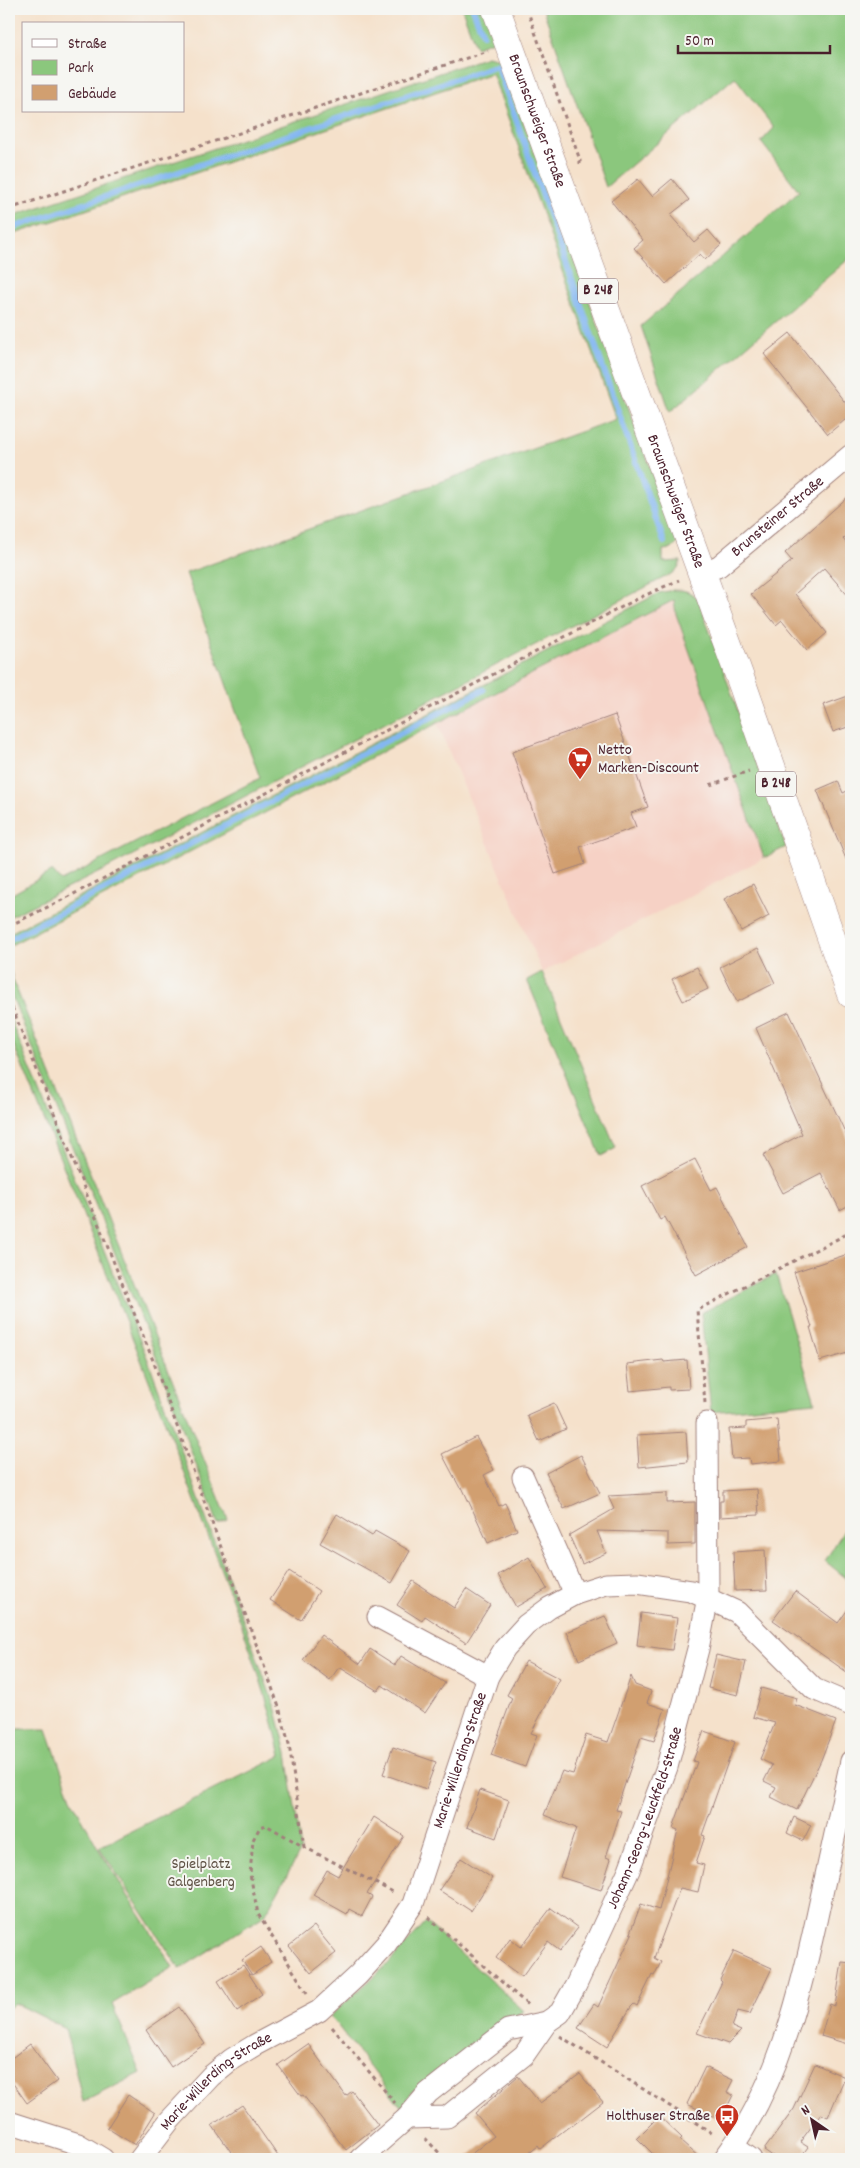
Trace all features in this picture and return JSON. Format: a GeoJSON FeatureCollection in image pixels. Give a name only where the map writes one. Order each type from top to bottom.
{"type":"FeatureCollection","features":[{"type":"Feature","properties":{"kind":"main road","name":"Braunschweiger Straße"},"geometry":{"type":"LineString","coordinates":[[496,9],[702,574],[851,994]]}},
{"type":"Feature","properties":{"kind":"street","name":"Brunsteiner Straße"},"geometry":{"type":"LineString","coordinates":[[702,574],[719,566],[851,455]]}},
{"type":"Feature","properties":{"kind":"street","name":"Johann-Georg-Leuckfeld-Straße"},"geometry":{"type":"LineString","coordinates":[[407,2118],[447,2116],[524,2055],[547,2022],[560,2013],[576,1984],[629,1870],[667,1768],[698,1649],[708,1597],[707,1423]]}},
{"type":"Feature","properties":{"kind":"street"},"geometry":{"type":"LineString","coordinates":[[523,1477],[575,1594]]}},
{"type":"Feature","properties":{"kind":"street","name":"Marie-Willerding-Straße"},"geometry":{"type":"LineString","coordinates":[[140,2159],[170,2120],[211,2076],[232,2059],[255,2045],[319,2011],[358,1975],[386,1944],[413,1904],[488,1676],[505,1648],[526,1625],[549,1608],[575,1594],[606,1584],[637,1583],[691,1591],[708,1597],[737,1612],[814,1689],[851,1705]]}},
{"type":"Feature","properties":{"kind":"street"},"geometry":{"type":"LineString","coordinates":[[378,1617],[488,1676]]}},
{"type":"Feature","properties":{"kind":"street"},"geometry":{"type":"LineString","coordinates":[[751,2159],[728,2153],[766,2084],[789,2026],[808,1958],[851,1761]]}},
{"type":"Feature","properties":{"kind":"street"},"geometry":{"type":"LineString","coordinates":[[360,2159],[407,2118],[428,2093],[508,2030],[547,2022]]}},
{"type":"Feature","properties":{"kind":"street"},"geometry":{"type":"LineString","coordinates":[[9,2122],[78,2144],[103,2159]]}},
{"type":"Feature","properties":{"kind":"path"},"geometry":{"type":"LineString","coordinates":[[9,209],[471,55],[510,47]]}},
{"type":"Feature","properties":{"kind":"path"},"geometry":{"type":"LineString","coordinates":[[9,926],[86,888],[639,598],[673,582],[702,574]]}},
{"type":"Feature","properties":{"kind":"path"},"geometry":{"type":"LineString","coordinates":[[9,1000],[154,1363],[275,1698],[289,1744],[304,1847]]}},
{"type":"Feature","properties":{"kind":"path"},"geometry":{"type":"LineString","coordinates":[[707,1423],[697,1310],[851,1232]]}},
{"type":"Feature","properties":{"kind":"path"},"geometry":{"type":"LineString","coordinates":[[266,1825],[413,1904],[526,2003]]}},
{"type":"Feature","properties":{"kind":"path"},"geometry":{"type":"LineString","coordinates":[[562,2038],[728,2153]]}},
{"type":"Feature","properties":{"kind":"shaded area"},"geometry":{"type":"Polygon","coordinates":[[[675,600],[676,614],[764,858],[542,972],[437,723],[675,600]]]}},
{"type":"Feature","properties":{"kind":"green space"},"geometry":{"type":"Polygon","coordinates":[[[462,9],[486,9],[498,39],[476,47],[462,9]]]}},
{"type":"Feature","properties":{"kind":"green space"},"geometry":{"type":"Polygon","coordinates":[[[543,9],[851,9],[851,257],[670,412],[641,326],[799,191],[761,142],[774,128],[735,77],[606,187],[543,9]]]}},
{"type":"Feature","properties":{"kind":"green space"},"geometry":{"type":"Polygon","coordinates":[[[487,57],[501,60],[678,543],[672,549],[663,550],[663,562],[681,561],[678,568],[671,574],[104,870],[9,917],[9,896],[52,871],[61,881],[260,778],[186,573],[616,419],[492,73],[9,236],[9,217],[487,57]]]}},
{"type":"Feature","properties":{"kind":"green space"},"geometry":{"type":"Polygon","coordinates":[[[673,590],[688,592],[699,601],[786,847],[764,858],[676,614],[674,600],[9,946],[9,935],[12,932],[659,593],[673,590]]]}},
{"type":"Feature","properties":{"kind":"green space"},"geometry":{"type":"Polygon","coordinates":[[[9,964],[13,980],[228,1520],[218,1524],[152,1346],[9,989],[9,964]]]}},
{"type":"Feature","properties":{"kind":"green space"},"geometry":{"type":"Polygon","coordinates":[[[542,972],[616,1148],[601,1156],[527,980],[542,972]]]}},
{"type":"Feature","properties":{"kind":"green space","name":"Spielplatz Galgenberg"},"geometry":{"type":"Polygon","coordinates":[[[9,1016],[150,1365],[276,1710],[287,1753],[301,1850],[265,1915],[180,1969],[99,1847],[281,1756],[265,1695],[234,1605],[131,1335],[9,1034],[9,1016]]]}},
{"type":"Feature","properties":{"kind":"green space"},"geometry":{"type":"Polygon","coordinates":[[[776,1274],[815,1402],[711,1412],[701,1313],[776,1274]]]}},
{"type":"Feature","properties":{"kind":"green space"},"geometry":{"type":"Polygon","coordinates":[[[851,1519],[851,1582],[825,1561],[851,1519]]]}},
{"type":"Feature","properties":{"kind":"green space"},"geometry":{"type":"Polygon","coordinates":[[[9,1729],[47,1729],[71,1798],[98,1848],[173,1967],[112,2004],[141,2073],[83,2102],[65,2028],[15,2003],[9,2008],[9,1729]]]}},
{"type":"Feature","properties":{"kind":"green space"},"geometry":{"type":"Polygon","coordinates":[[[426,1922],[524,2011],[501,2024],[410,2093],[403,2109],[330,2016],[387,1965],[426,1922]]]}},
{"type":"Feature","properties":{"kind":"building"},"geometry":{"type":"Polygon","coordinates":[[[638,179],[652,196],[672,179],[689,200],[670,215],[694,242],[708,230],[721,245],[705,260],[700,254],[666,284],[634,248],[643,240],[611,201],[638,179]]]}},
{"type":"Feature","properties":{"kind":"building"},"geometry":{"type":"Polygon","coordinates":[[[790,333],[851,410],[851,415],[828,434],[764,354],[790,333]]]}},
{"type":"Feature","properties":{"kind":"building"},"geometry":{"type":"Polygon","coordinates":[[[851,494],[851,532],[843,539],[851,549],[851,599],[824,568],[795,594],[827,633],[807,650],[782,620],[776,625],[751,594],[792,561],[785,553],[851,494]]]}},
{"type":"Feature","properties":{"kind":"building"},"geometry":{"type":"Polygon","coordinates":[[[851,695],[851,726],[833,732],[823,705],[851,695]]]}},
{"type":"Feature","properties":{"kind":"building","name":"Netto Marken-Discount"},"geometry":{"type":"Polygon","coordinates":[[[615,715],[648,807],[631,813],[636,827],[580,847],[585,864],[555,874],[512,752],[615,715]]]}},
{"type":"Feature","properties":{"kind":"building"},"geometry":{"type":"Polygon","coordinates":[[[838,781],[843,793],[851,789],[851,871],[817,790],[838,781]]]}},
{"type":"Feature","properties":{"kind":"building"},"geometry":{"type":"Polygon","coordinates":[[[753,884],[769,916],[741,931],[724,899],[753,884]]]}},
{"type":"Feature","properties":{"kind":"building"},"geometry":{"type":"Polygon","coordinates":[[[758,948],[775,983],[737,1002],[720,967],[758,948]]]}},
{"type":"Feature","properties":{"kind":"building"},"geometry":{"type":"Polygon","coordinates":[[[697,967],[708,989],[683,1001],[672,979],[697,967]]]}},
{"type":"Feature","properties":{"kind":"building"},"geometry":{"type":"Polygon","coordinates":[[[789,1012],[851,1145],[851,1204],[840,1210],[821,1173],[783,1193],[763,1155],[802,1134],[756,1028],[789,1012]]]}},
{"type":"Feature","properties":{"kind":"building"},"geometry":{"type":"Polygon","coordinates":[[[695,1159],[711,1190],[717,1187],[748,1247],[696,1275],[665,1217],[660,1220],[642,1186],[695,1159]]]}},
{"type":"Feature","properties":{"kind":"building"},"geometry":{"type":"Polygon","coordinates":[[[851,1253],[851,1352],[820,1361],[810,1327],[812,1327],[794,1272],[851,1253]]]}},
{"type":"Feature","properties":{"kind":"building"},"geometry":{"type":"Polygon","coordinates":[[[663,1360],[664,1362],[687,1360],[689,1389],[669,1390],[669,1387],[630,1391],[627,1364],[663,1360]]]}},
{"type":"Feature","properties":{"kind":"building"},"geometry":{"type":"Polygon","coordinates":[[[554,1403],[566,1429],[539,1441],[527,1415],[554,1403]]]}},
{"type":"Feature","properties":{"kind":"building"},"geometry":{"type":"Polygon","coordinates":[[[777,1419],[781,1461],[750,1464],[749,1458],[732,1459],[729,1429],[746,1428],[746,1422],[777,1419]]]}},
{"type":"Feature","properties":{"kind":"building"},"geometry":{"type":"Polygon","coordinates":[[[686,1432],[688,1462],[639,1467],[637,1435],[686,1432]]]}},
{"type":"Feature","properties":{"kind":"building"},"geometry":{"type":"Polygon","coordinates":[[[476,1437],[494,1470],[484,1475],[499,1506],[505,1503],[517,1530],[488,1543],[462,1487],[460,1488],[442,1454],[476,1437]]]}},
{"type":"Feature","properties":{"kind":"building"},"geometry":{"type":"Polygon","coordinates":[[[581,1455],[600,1493],[564,1509],[546,1473],[581,1455]]]}},
{"type":"Feature","properties":{"kind":"building"},"geometry":{"type":"Polygon","coordinates":[[[757,1489],[759,1515],[720,1517],[720,1501],[723,1501],[723,1491],[757,1489]]]}},
{"type":"Feature","properties":{"kind":"building"},"geometry":{"type":"Polygon","coordinates":[[[667,1493],[667,1503],[695,1502],[695,1544],[668,1545],[668,1533],[597,1531],[606,1553],[582,1564],[569,1535],[614,1509],[608,1496],[667,1493]]]}},
{"type":"Feature","properties":{"kind":"building"},"geometry":{"type":"Polygon","coordinates":[[[337,1514],[372,1536],[375,1531],[410,1551],[392,1583],[320,1543],[337,1514]]]}},
{"type":"Feature","properties":{"kind":"building"},"geometry":{"type":"Polygon","coordinates":[[[765,1550],[767,1590],[735,1591],[733,1552],[765,1550]]]}},
{"type":"Feature","properties":{"kind":"building"},"geometry":{"type":"Polygon","coordinates":[[[529,1557],[547,1589],[516,1607],[498,1575],[529,1557]]]}},
{"type":"Feature","properties":{"kind":"building"},"geometry":{"type":"Polygon","coordinates":[[[289,1571],[319,1591],[301,1620],[270,1600],[289,1571]]]}},
{"type":"Feature","properties":{"kind":"building"},"geometry":{"type":"Polygon","coordinates":[[[413,1581],[454,1608],[466,1589],[490,1605],[466,1643],[425,1616],[422,1621],[397,1605],[413,1581]]]}},
{"type":"Feature","properties":{"kind":"building"},"geometry":{"type":"Polygon","coordinates":[[[795,1591],[838,1623],[851,1605],[851,1675],[773,1620],[795,1591]]]}},
{"type":"Feature","properties":{"kind":"building"},"geometry":{"type":"Polygon","coordinates":[[[641,1613],[677,1618],[672,1650],[637,1645],[641,1613]]]}},
{"type":"Feature","properties":{"kind":"building"},"geometry":{"type":"Polygon","coordinates":[[[605,1616],[617,1643],[579,1660],[567,1632],[605,1616]]]}},
{"type":"Feature","properties":{"kind":"building"},"geometry":{"type":"Polygon","coordinates":[[[321,1635],[360,1664],[370,1649],[395,1665],[401,1656],[445,1683],[425,1713],[382,1685],[378,1691],[339,1667],[330,1680],[303,1660],[321,1635]]]}},
{"type":"Feature","properties":{"kind":"building"},"geometry":{"type":"Polygon","coordinates":[[[716,1655],[746,1662],[738,1695],[708,1688],[716,1655]]]}},
{"type":"Feature","properties":{"kind":"building"},"geometry":{"type":"Polygon","coordinates":[[[526,1661],[560,1679],[531,1733],[537,1735],[525,1767],[491,1755],[512,1698],[507,1695],[526,1661]]]}},
{"type":"Feature","properties":{"kind":"building"},"geometry":{"type":"Polygon","coordinates":[[[631,1676],[635,1685],[651,1691],[647,1703],[665,1709],[654,1741],[641,1737],[616,1810],[621,1811],[606,1857],[611,1859],[601,1890],[560,1877],[576,1828],[544,1815],[562,1771],[573,1774],[586,1735],[608,1742],[631,1676]]]}},
{"type":"Feature","properties":{"kind":"building"},"geometry":{"type":"Polygon","coordinates":[[[761,1688],[797,1698],[795,1705],[836,1721],[821,1760],[797,1810],[771,1797],[776,1787],[764,1781],[772,1765],[760,1759],[775,1723],[753,1717],[761,1688]]]}},
{"type":"Feature","properties":{"kind":"building"},"geometry":{"type":"Polygon","coordinates":[[[704,1731],[735,1742],[702,1835],[705,1836],[696,1863],[704,1865],[698,1892],[680,1888],[654,1958],[661,1962],[654,1976],[652,1975],[637,2006],[634,2004],[631,2007],[607,2047],[578,2028],[594,2004],[598,2007],[632,1934],[630,1933],[641,1904],[659,1910],[678,1830],[673,1828],[697,1762],[693,1761],[704,1731]]]}},
{"type":"Feature","properties":{"kind":"building"},"geometry":{"type":"Polygon","coordinates":[[[393,1747],[436,1762],[426,1789],[383,1774],[393,1747]]]}},
{"type":"Feature","properties":{"kind":"building"},"geometry":{"type":"Polygon","coordinates":[[[480,1790],[509,1800],[496,1838],[467,1827],[480,1790]]]}},
{"type":"Feature","properties":{"kind":"building"},"geometry":{"type":"Polygon","coordinates":[[[374,1817],[404,1836],[367,1894],[372,1897],[362,1916],[349,1909],[347,1914],[313,1895],[327,1870],[338,1876],[374,1817]]]}},
{"type":"Feature","properties":{"kind":"building"},"geometry":{"type":"Polygon","coordinates":[[[794,1817],[811,1825],[803,1841],[787,1833],[794,1817]]]}},
{"type":"Feature","properties":{"kind":"building"},"geometry":{"type":"Polygon","coordinates":[[[461,1858],[492,1878],[471,1911],[439,1890],[461,1858]]]}},
{"type":"Feature","properties":{"kind":"building"},"geometry":{"type":"Polygon","coordinates":[[[551,1908],[578,1928],[560,1951],[548,1942],[522,1977],[496,1958],[510,1938],[521,1947],[551,1908]]]}},
{"type":"Feature","properties":{"kind":"building"},"geometry":{"type":"Polygon","coordinates":[[[314,1926],[336,1953],[311,1973],[289,1946],[314,1926]]]}},
{"type":"Feature","properties":{"kind":"building"},"geometry":{"type":"Polygon","coordinates":[[[261,1947],[271,1962],[252,1975],[242,1960],[261,1947]]]}},
{"type":"Feature","properties":{"kind":"building"},"geometry":{"type":"Polygon","coordinates":[[[734,1951],[772,1968],[750,2014],[738,2011],[732,2027],[741,2031],[728,2044],[697,2033],[722,1982],[720,1980],[734,1951]]]}},
{"type":"Feature","properties":{"kind":"building"},"geometry":{"type":"Polygon","coordinates":[[[842,1962],[851,1963],[851,2045],[821,2036],[830,2004],[835,2006],[842,1962]]]}},
{"type":"Feature","properties":{"kind":"building"},"geometry":{"type":"Polygon","coordinates":[[[243,1965],[262,1994],[237,2011],[218,1981],[243,1965]]]}},
{"type":"Feature","properties":{"kind":"building"},"geometry":{"type":"Polygon","coordinates":[[[179,2007],[205,2044],[171,2067],[146,2030],[179,2007]]]}},
{"type":"Feature","properties":{"kind":"building"},"geometry":{"type":"Polygon","coordinates":[[[30,2044],[57,2081],[27,2103],[9,2078],[9,2060],[30,2044]]]}},
{"type":"Feature","properties":{"kind":"building"},"geometry":{"type":"Polygon","coordinates":[[[308,2044],[346,2096],[352,2091],[378,2125],[346,2150],[278,2065],[308,2044]]]}},
{"type":"Feature","properties":{"kind":"building"},"geometry":{"type":"Polygon","coordinates":[[[815,2064],[845,2077],[828,2117],[821,2114],[800,2142],[808,2147],[799,2159],[777,2159],[764,2150],[794,2109],[815,2064]]]}},
{"type":"Feature","properties":{"kind":"building"},"geometry":{"type":"Polygon","coordinates":[[[705,2067],[733,2080],[727,2092],[733,2095],[721,2120],[687,2104],[705,2067]]]}},
{"type":"Feature","properties":{"kind":"building"},"geometry":{"type":"Polygon","coordinates":[[[580,2074],[603,2102],[572,2126],[540,2149],[538,2146],[522,2159],[465,2159],[494,2136],[475,2113],[518,2076],[540,2103],[580,2074]]]}},
{"type":"Feature","properties":{"kind":"building"},"geometry":{"type":"Polygon","coordinates":[[[128,2095],[155,2113],[135,2145],[107,2128],[128,2095]]]}},
{"type":"Feature","properties":{"kind":"building"},"geometry":{"type":"Polygon","coordinates":[[[242,2105],[280,2159],[236,2159],[212,2125],[242,2105]]]}},
{"type":"Feature","properties":{"kind":"building"},"geometry":{"type":"Polygon","coordinates":[[[659,2116],[682,2138],[680,2140],[701,2159],[658,2159],[637,2138],[659,2116]]]}},
{"type":"Feature","properties":{"kind":"waterway"},"geometry":{"type":"LineString","coordinates":[[473,9],[483,34]]}},
{"type":"Feature","properties":{"kind":"waterway"},"geometry":{"type":"LineString","coordinates":[[9,229],[497,65],[664,542]]}},
{"type":"Feature","properties":{"kind":"waterway"},"geometry":{"type":"LineString","coordinates":[[10,939],[483,690]]}},
{"type":"Feature","properties":{"kind":"place","name":"Netto Marken-Discount"},"geometry":{"type":"Point","coordinates":[580,780]}},
{"type":"Feature","properties":{"kind":"place","name":"Holthuser Straße"},"geometry":{"type":"Point","coordinates":[727,2137]}}]}
